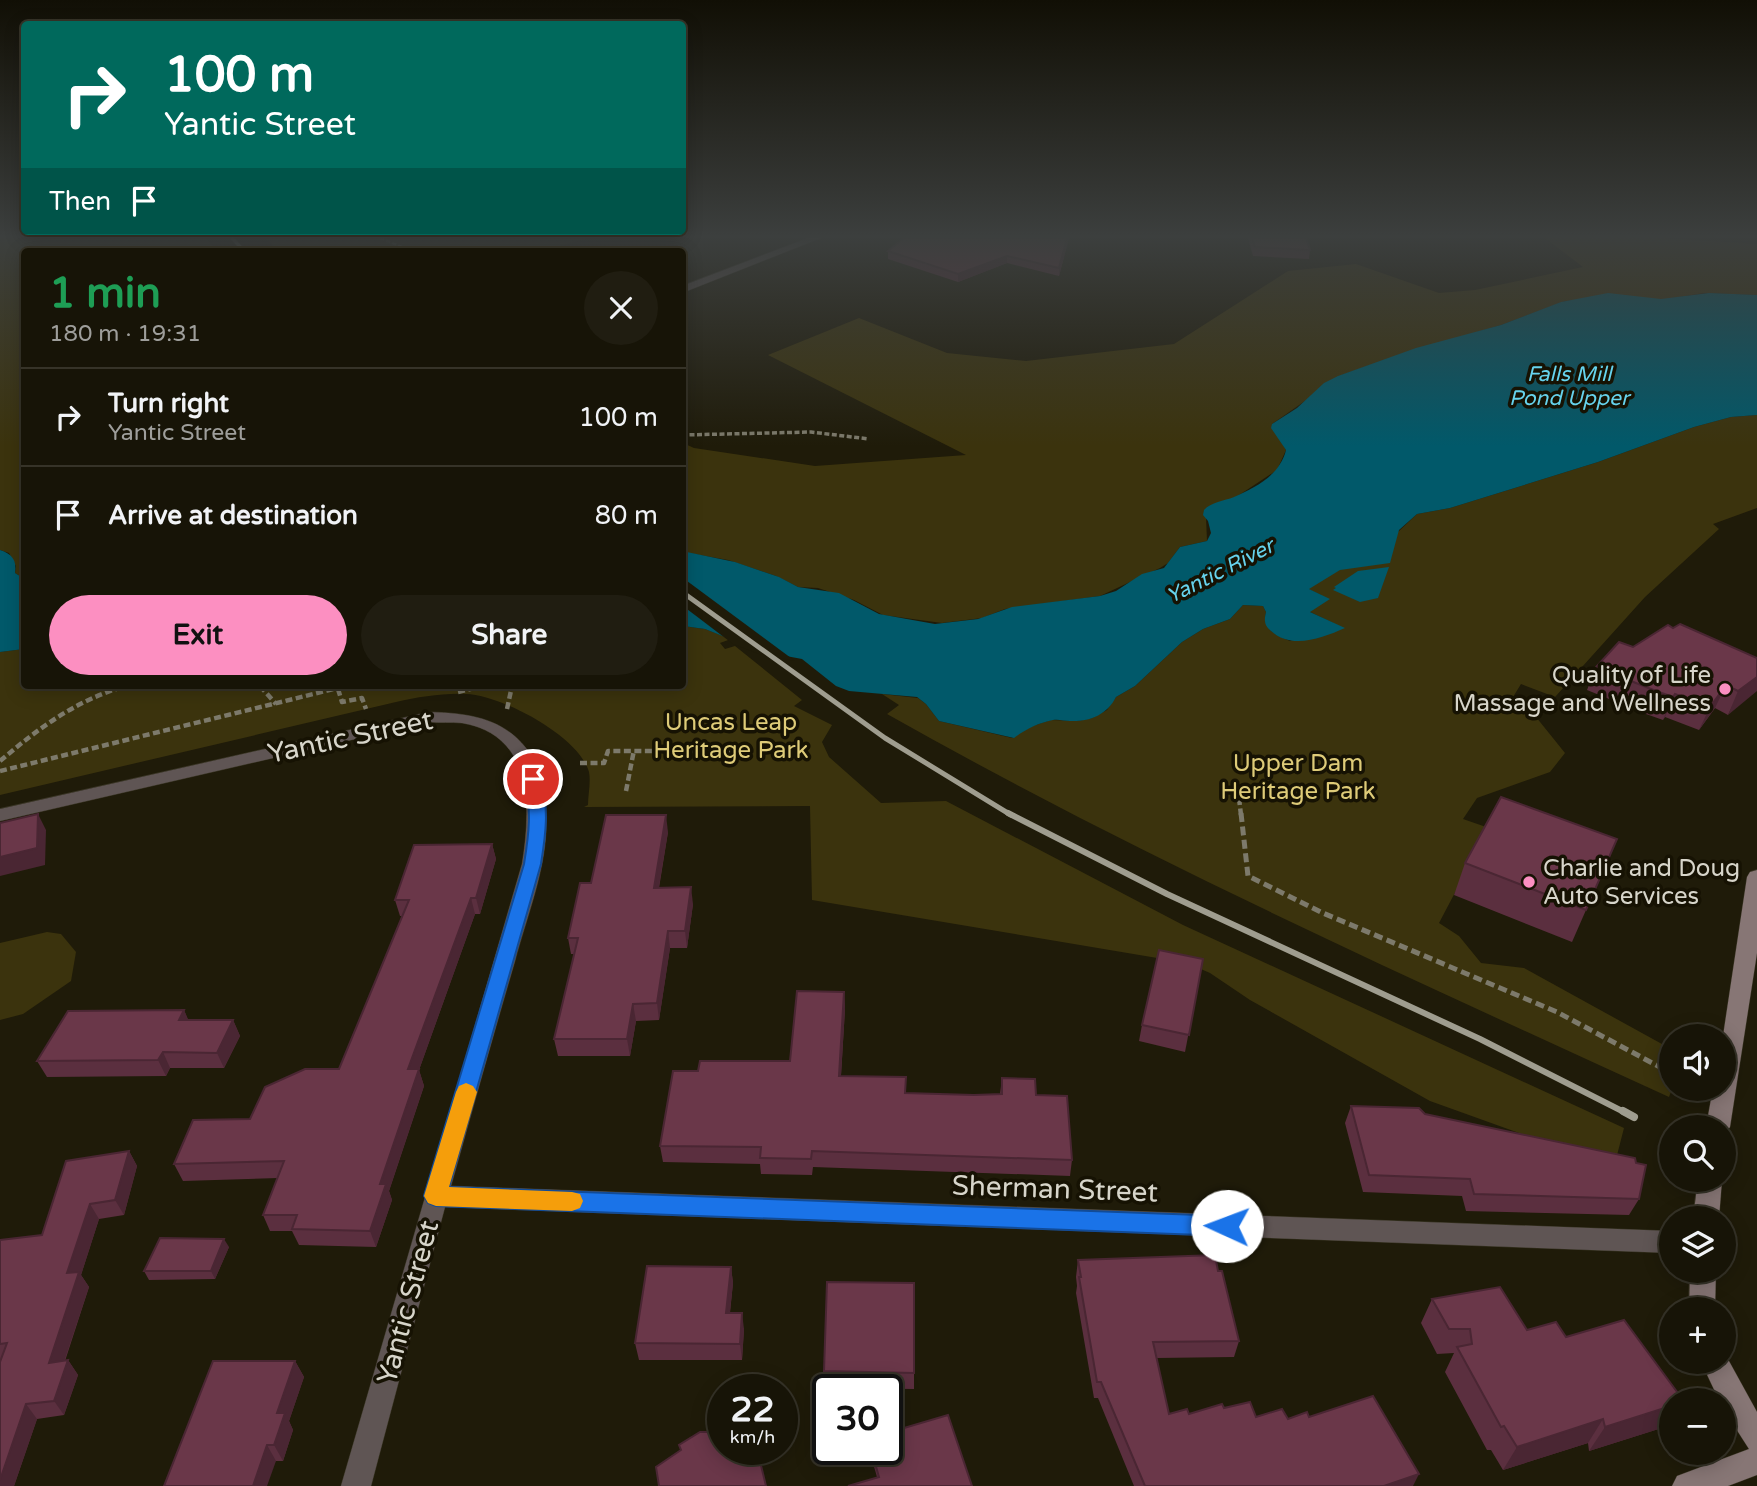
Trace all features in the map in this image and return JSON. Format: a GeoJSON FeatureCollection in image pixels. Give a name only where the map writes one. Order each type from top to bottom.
{"type":"FeatureCollection","features":[{"type":"Feature","properties":{"kind":"street","name":"Yantic Street"},"geometry":{"type":"LineString","coordinates":[[0,815],[416,719],[440,716],[471,720],[489,726],[508,738],[526,763],[537,791],[538,834],[532,864],[356,1486]]}},
{"type":"Feature","properties":{"kind":"street"},"geometry":{"type":"LineString","coordinates":[[1720,1115],[1757,877]]}},
{"type":"Feature","properties":{"kind":"street","name":"Sherman Street"},"geometry":{"type":"LineString","coordinates":[[436,1196],[1659,1242]]}},
{"type":"Feature","properties":{"kind":"street"},"geometry":{"type":"LineString","coordinates":[[1721,1374],[1757,1438]]}},
{"type":"Feature","properties":{"kind":"street"},"geometry":{"type":"LineString","coordinates":[[1687,1486],[1757,1461]]}},
{"type":"Feature","properties":{"kind":"path"},"geometry":{"type":"LineString","coordinates":[[686,435],[811,432],[869,439]]}},
{"type":"Feature","properties":{"kind":"path"},"geometry":{"type":"LineString","coordinates":[[0,761],[45,722],[73,705],[114,689]]}},
{"type":"Feature","properties":{"kind":"path"},"geometry":{"type":"LineString","coordinates":[[263,689],[276,704]]}},
{"type":"Feature","properties":{"kind":"path"},"geometry":{"type":"LineString","coordinates":[[0,771],[338,689],[342,702],[362,698],[367,713]]}},
{"type":"Feature","properties":{"kind":"path"},"geometry":{"type":"LineString","coordinates":[[507,710],[511,689]]}},
{"type":"Feature","properties":{"kind":"path"},"geometry":{"type":"LineString","coordinates":[[626,791],[634,750]]}},
{"type":"Feature","properties":{"kind":"path"},"geometry":{"type":"LineString","coordinates":[[580,764],[604,763],[608,751],[749,751]]}},
{"type":"Feature","properties":{"kind":"path"},"geometry":{"type":"LineString","coordinates":[[1239,798],[1248,876],[1323,913],[1557,1012],[1659,1067]]}},
{"type":"Feature","properties":{"kind":"green space"},"geometry":{"type":"Polygon","coordinates":[[[0,307],[21,307],[21,577],[15,573],[16,566],[9,553],[0,550],[0,307]]]}},
{"type":"Feature","properties":{"kind":"green space"},"geometry":{"type":"Polygon","coordinates":[[[1231,307],[1548,307],[1342,375],[1272,424],[1286,450],[1277,470],[1206,517],[1207,541],[1180,547],[1168,563],[1160,568],[1100,596],[1005,609],[982,618],[942,623],[883,615],[854,600],[818,588],[798,587],[776,576],[728,560],[686,553],[686,444],[694,448],[815,466],[966,455],[768,355],[859,318],[947,353],[1026,361],[1174,344],[1231,307]]]}},
{"type":"Feature","properties":{"kind":"green space","name":"Upper Dam Heritage Park"},"geometry":{"type":"Polygon","coordinates":[[[1757,415],[1757,508],[1713,524],[1719,529],[1645,597],[1555,697],[1521,684],[1513,697],[1532,712],[1565,753],[1550,772],[1477,798],[1463,819],[1489,828],[1439,923],[1459,936],[1481,963],[1524,968],[1659,1042],[1659,1092],[1176,866],[983,767],[887,714],[899,705],[882,694],[918,698],[939,721],[1012,738],[1026,728],[1051,720],[1078,721],[1092,718],[1107,710],[1116,697],[1135,686],[1182,642],[1203,629],[1230,619],[1243,605],[1263,606],[1268,627],[1275,634],[1290,641],[1333,623],[1302,608],[1321,595],[1306,588],[1399,531],[1417,514],[1450,508],[1731,417],[1757,415]]]}},
{"type":"Feature","properties":{"kind":"green space","name":"Uncas Leap Heritage Park"},"geometry":{"type":"Polygon","coordinates":[[[686,626],[705,629],[731,639],[720,643],[725,649],[735,646],[802,700],[794,706],[832,725],[822,742],[829,757],[881,803],[946,801],[1183,925],[1624,1128],[1614,1167],[1430,1101],[1250,1000],[1210,973],[1187,963],[812,900],[810,806],[584,807],[588,805],[589,772],[582,758],[570,745],[537,720],[481,696],[448,694],[405,700],[0,795],[0,652],[21,649],[21,689],[686,689],[686,626]]]}},
{"type":"Feature","properties":{"kind":"green space"},"geometry":{"type":"Polygon","coordinates":[[[47,932],[61,934],[76,952],[71,981],[23,1014],[0,1020],[0,943],[47,932]]]}},
{"type":"Feature","properties":{"kind":"water"},"geometry":{"type":"Polygon","coordinates":[[[1547,307],[1757,307],[1757,415],[1731,417],[1694,427],[1598,462],[1450,508],[1417,514],[1399,530],[1390,563],[1340,570],[1309,589],[1330,599],[1310,612],[1345,628],[1307,640],[1288,640],[1271,631],[1266,624],[1263,606],[1243,605],[1230,619],[1203,629],[1182,642],[1135,686],[1116,697],[1108,708],[1097,716],[1077,721],[1048,721],[1014,738],[939,721],[917,697],[849,691],[836,686],[802,659],[760,651],[705,629],[686,626],[686,552],[735,562],[779,577],[798,587],[839,593],[879,614],[935,624],[978,619],[1012,607],[1100,596],[1116,591],[1142,574],[1164,568],[1180,547],[1207,541],[1211,533],[1208,521],[1203,515],[1204,510],[1214,503],[1251,489],[1273,473],[1286,450],[1271,428],[1272,424],[1297,408],[1324,383],[1416,348],[1501,325],[1547,307]]]}},
{"type":"Feature","properties":{"kind":"water"},"geometry":{"type":"Polygon","coordinates":[[[0,550],[13,558],[15,573],[21,577],[21,649],[0,652],[0,550]]]}},
{"type":"Feature","properties":{"kind":"water"},"geometry":{"type":"Polygon","coordinates":[[[1389,567],[1378,598],[1360,602],[1333,590],[1358,571],[1389,567]]]}},
{"type":"Feature","properties":{"kind":"pier"},"geometry":{"type":"Polygon","coordinates":[[[686,580],[795,661],[759,654],[733,644],[686,608],[686,580]]]}},
{"type":"Feature","properties":{"kind":"building"},"geometry":{"type":"Polygon","coordinates":[[[1680,624],[1757,658],[1757,677],[1738,691],[1726,685],[1710,707],[1675,694],[1673,697],[1596,667],[1619,642],[1633,647],[1668,625],[1673,628],[1680,624]]]}},
{"type":"Feature","properties":{"kind":"building"},"geometry":{"type":"Polygon","coordinates":[[[1501,797],[1617,839],[1586,910],[1465,863],[1501,797]]]}},
{"type":"Feature","properties":{"kind":"building"},"geometry":{"type":"Polygon","coordinates":[[[38,814],[37,848],[0,857],[0,823],[38,814]]]}},
{"type":"Feature","properties":{"kind":"building"},"geometry":{"type":"Polygon","coordinates":[[[606,815],[666,815],[654,888],[691,887],[685,931],[668,931],[657,1003],[633,1004],[627,1039],[554,1039],[578,938],[568,938],[580,883],[591,883],[606,815]]]}},
{"type":"Feature","properties":{"kind":"building"},"geometry":{"type":"Polygon","coordinates":[[[492,844],[476,898],[471,898],[408,1069],[419,1069],[380,1184],[386,1184],[370,1231],[292,1229],[297,1215],[263,1215],[284,1161],[174,1164],[193,1120],[250,1119],[265,1087],[305,1069],[339,1069],[409,900],[395,900],[414,845],[492,844]]]}},
{"type":"Feature","properties":{"kind":"building"},"geometry":{"type":"Polygon","coordinates":[[[1159,950],[1203,959],[1189,1035],[1142,1025],[1159,950]]]}},
{"type":"Feature","properties":{"kind":"building"},"geometry":{"type":"Polygon","coordinates":[[[797,991],[844,992],[839,1076],[906,1077],[905,1093],[974,1095],[1002,1094],[1002,1078],[1035,1079],[1036,1095],[1067,1096],[1072,1160],[812,1151],[811,1159],[760,1158],[761,1147],[660,1146],[673,1071],[698,1071],[700,1061],[790,1061],[797,991]]]}},
{"type":"Feature","properties":{"kind":"building"},"geometry":{"type":"Polygon","coordinates":[[[184,1010],[179,1020],[233,1020],[217,1053],[163,1052],[158,1060],[37,1061],[68,1011],[184,1010]]]}},
{"type":"Feature","properties":{"kind":"building"},"geometry":{"type":"Polygon","coordinates":[[[1351,1106],[1419,1108],[1425,1114],[1635,1158],[1636,1163],[1646,1165],[1639,1199],[1474,1194],[1470,1179],[1369,1175],[1351,1106]]]}},
{"type":"Feature","properties":{"kind":"building"},"geometry":{"type":"Polygon","coordinates":[[[129,1151],[115,1200],[90,1204],[67,1273],[79,1272],[49,1363],[68,1360],[54,1401],[26,1404],[0,1480],[0,1362],[7,1343],[0,1344],[0,1240],[42,1235],[66,1161],[129,1151]]]}},
{"type":"Feature","properties":{"kind":"building"},"geometry":{"type":"Polygon","coordinates":[[[160,1238],[224,1239],[211,1271],[144,1271],[160,1238]]]}},
{"type":"Feature","properties":{"kind":"building"},"geometry":{"type":"Polygon","coordinates":[[[1215,1255],[1218,1271],[1222,1271],[1239,1341],[1153,1342],[1169,1414],[1187,1409],[1189,1414],[1222,1404],[1224,1408],[1250,1402],[1256,1417],[1282,1409],[1288,1419],[1307,1412],[1309,1417],[1373,1396],[1419,1474],[1384,1486],[1145,1486],[1101,1382],[1097,1382],[1078,1260],[1215,1255]]]}},
{"type":"Feature","properties":{"kind":"building"},"geometry":{"type":"Polygon","coordinates":[[[647,1266],[731,1267],[726,1313],[742,1313],[740,1344],[635,1343],[647,1266]]]}},
{"type":"Feature","properties":{"kind":"building"},"geometry":{"type":"Polygon","coordinates":[[[827,1282],[914,1283],[914,1373],[824,1371],[827,1282]]]}},
{"type":"Feature","properties":{"kind":"building"},"geometry":{"type":"Polygon","coordinates":[[[1500,1287],[1527,1330],[1556,1322],[1566,1337],[1624,1320],[1659,1367],[1659,1374],[1664,1374],[1674,1388],[1659,1388],[1659,1410],[1605,1427],[1603,1419],[1517,1447],[1504,1426],[1501,1427],[1457,1347],[1472,1344],[1470,1329],[1449,1329],[1432,1299],[1500,1287]]]}},
{"type":"Feature","properties":{"kind":"building"},"geometry":{"type":"Polygon","coordinates":[[[213,1361],[295,1361],[277,1413],[285,1413],[274,1445],[267,1445],[253,1486],[164,1486],[213,1361]]]}},
{"type":"Feature","properties":{"kind":"building"},"geometry":{"type":"Polygon","coordinates":[[[948,1415],[972,1486],[848,1486],[879,1477],[876,1465],[903,1465],[903,1428],[948,1415]]]}},
{"type":"Feature","properties":{"kind":"building"},"geometry":{"type":"Polygon","coordinates":[[[700,1432],[707,1432],[707,1465],[761,1465],[766,1486],[659,1486],[656,1467],[681,1450],[679,1445],[700,1432]]]}},
{"type":"Feature","properties":{"kind":"railway"},"geometry":{"type":"LineString","coordinates":[[686,595],[885,738],[1011,815]]}},
{"type":"Feature","properties":{"kind":"railway"},"geometry":{"type":"LineString","coordinates":[[1008,813],[1167,894],[1480,1039],[1626,1113]]}},
{"type":"Feature","properties":{"kind":"railway"},"geometry":{"type":"LineString","coordinates":[[1623,1111],[1634,1117]]}},
{"type":"Feature","properties":{"kind":"slow traffic"},"geometry":{"type":"LineString","coordinates":[[466,1092],[436,1196],[572,1201]]}},
{"type":"Feature","properties":{"kind":"place","name":"Quality of Life Massage and Wellness"},"geometry":{"type":"Point","coordinates":[1725,689]}},
{"type":"Feature","properties":{"kind":"place","name":"Charlie and Doug Auto Services"},"geometry":{"type":"Point","coordinates":[1529,882]}},
{"type":"Feature","properties":{"kind":"route"},"geometry":{"type":"LineString","coordinates":[[533,779],[537,791],[539,822],[532,864],[436,1196],[1227,1226]]}},
{"type":"Feature","properties":{"kind":"water label","name":"Falls Mill Pond Upper"},"geometry":{"type":"Point","coordinates":[1569,386]}},
{"type":"Feature","properties":{"kind":"water label","name":"Yantic River"},"geometry":{"type":"Point","coordinates":[1220,571]}}]}
